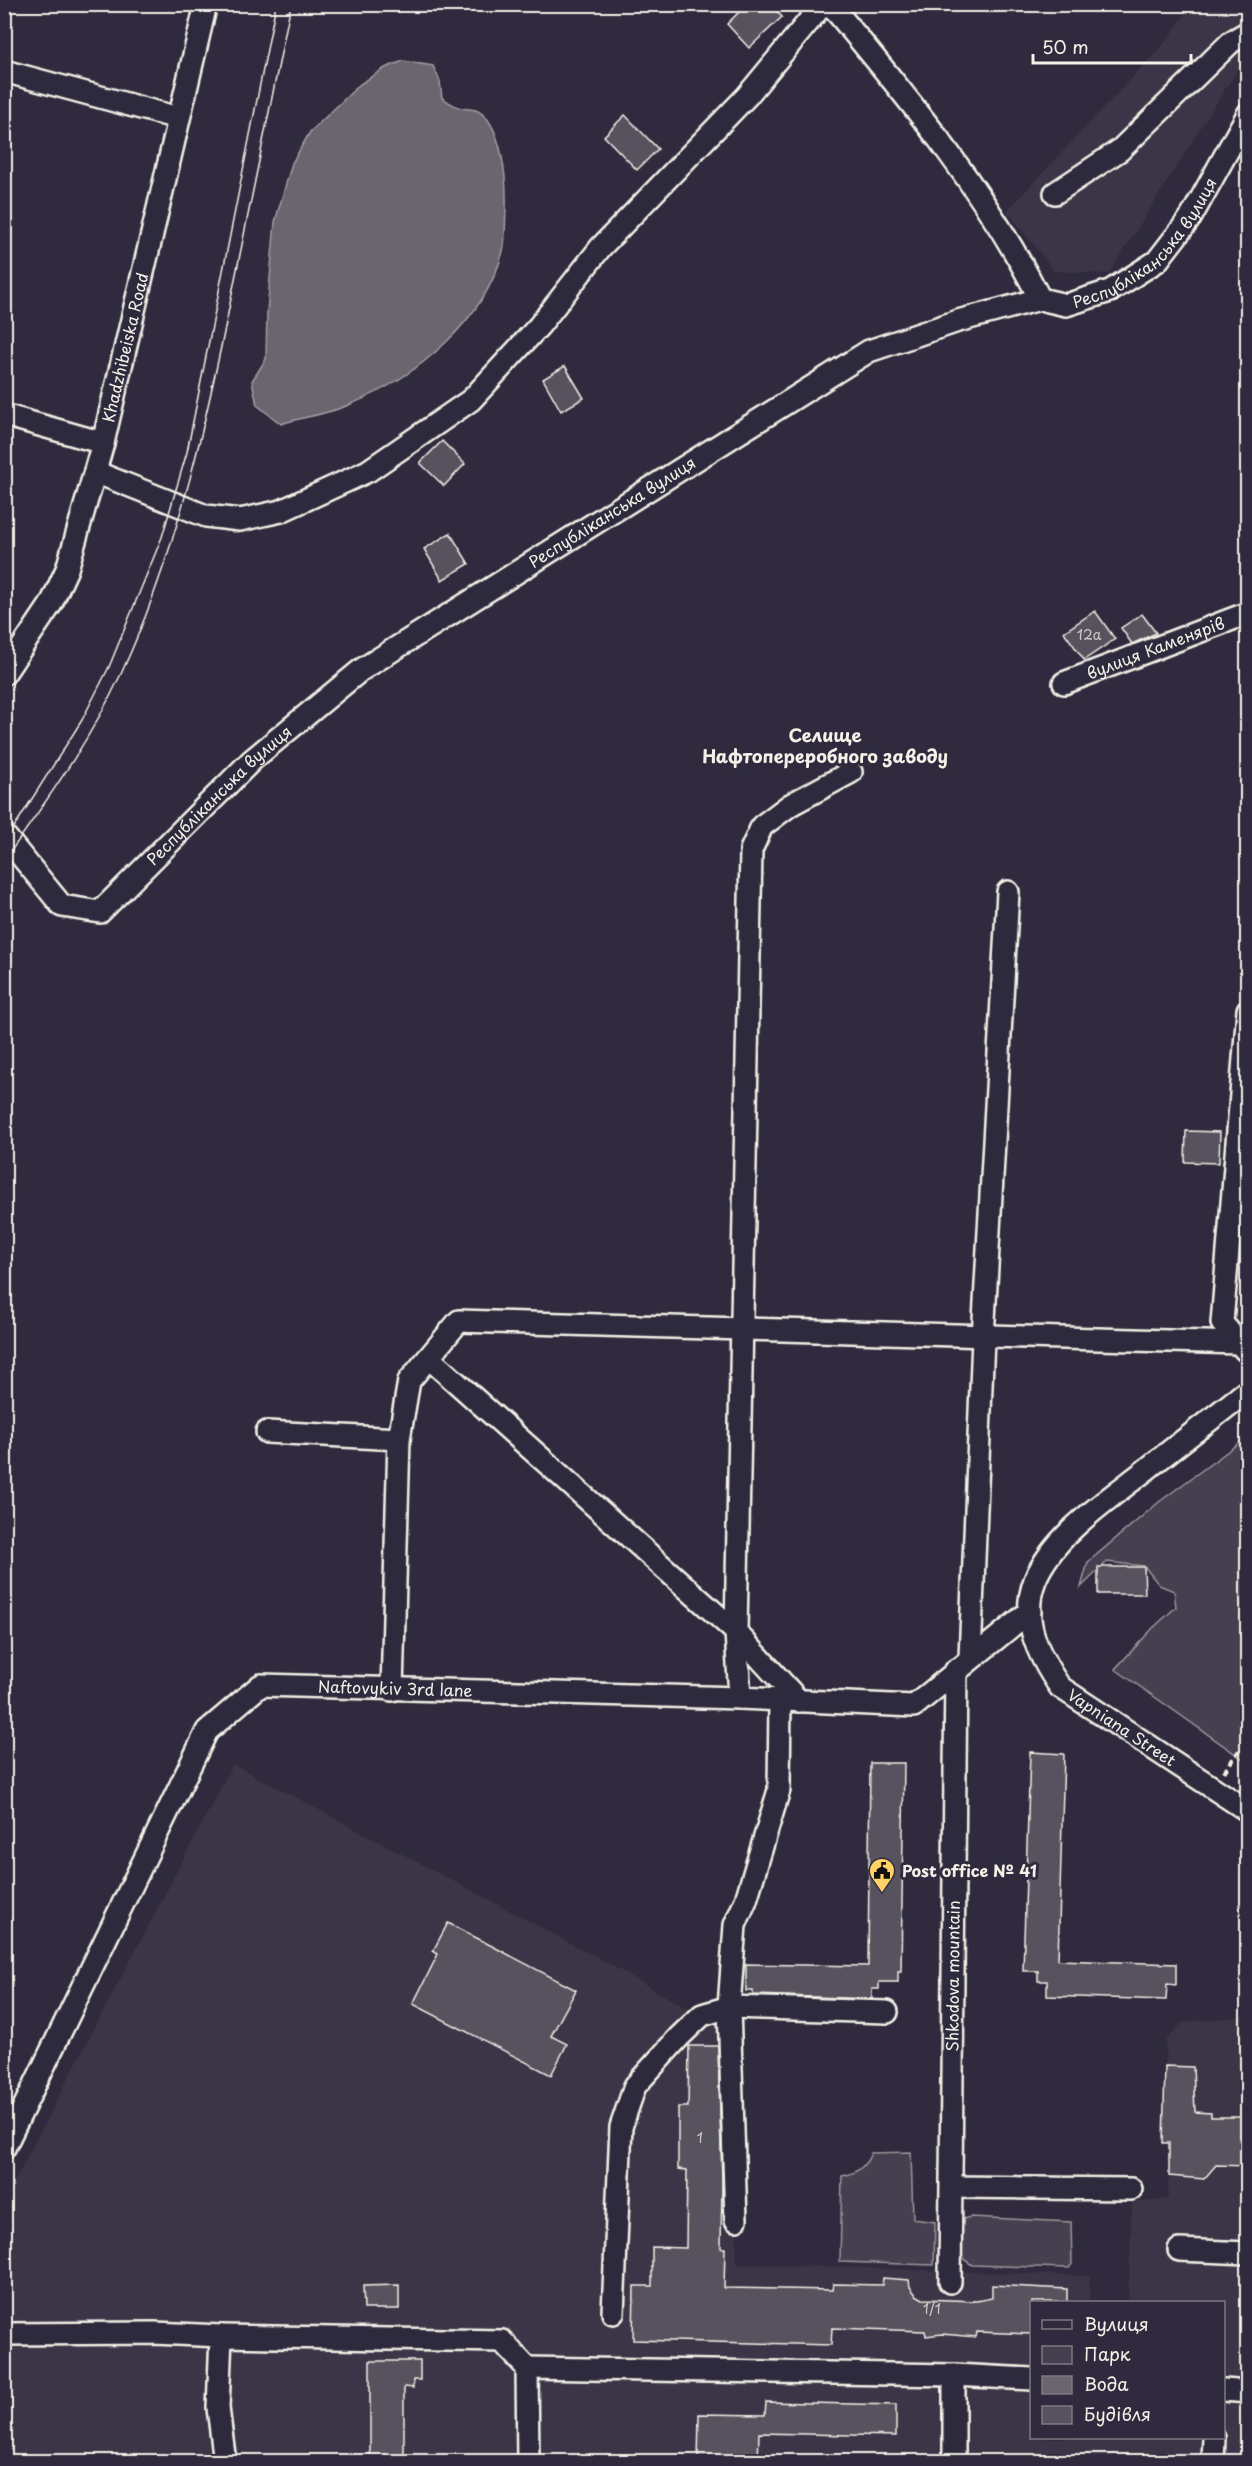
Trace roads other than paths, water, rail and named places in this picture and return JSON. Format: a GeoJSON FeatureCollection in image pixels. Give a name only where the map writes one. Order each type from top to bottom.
{"type":"FeatureCollection","features":[{"type":"Feature","properties":{"kind":"street","name":"Khadzhibeiska Road"},"geometry":{"type":"LineString","coordinates":[[4,674],[51,604],[67,569],[104,443],[206,4]]}},
{"type":"Feature","properties":{"kind":"street"},"geometry":{"type":"LineString","coordinates":[[95,472],[206,516],[240,520],[281,511],[368,471],[471,400],[539,326],[601,247],[747,96],[823,4]]}},
{"type":"Feature","properties":{"kind":"street"},"geometry":{"type":"LineString","coordinates":[[830,4],[899,86],[969,180],[1026,271],[1040,299]]}},
{"type":"Feature","properties":{"kind":"street"},"geometry":{"type":"LineString","coordinates":[[1055,193],[1120,150],[1231,42],[1248,32]]}},
{"type":"Feature","properties":{"kind":"street"},"geometry":{"type":"LineString","coordinates":[[4,71],[178,118]]}},
{"type":"Feature","properties":{"kind":"street","name":"Республіканська вулиця"},"geometry":{"type":"LineString","coordinates":[[4,835],[62,906],[100,912],[252,760],[361,670],[869,351],[958,321],[1040,299],[1066,304],[1110,291],[1157,261],[1191,217],[1248,114]]}},
{"type":"Feature","properties":{"kind":"street"},"geometry":{"type":"LineString","coordinates":[[4,415],[104,443]]}},
{"type":"Feature","properties":{"kind":"street","name":"вулиця Каменярів"},"geometry":{"type":"LineString","coordinates":[[1064,683],[1248,613]]}},
{"type":"Feature","properties":{"kind":"street"},"geometry":{"type":"LineString","coordinates":[[740,1698],[736,1632],[752,850],[762,826],[790,805],[851,772]]}},
{"type":"Feature","properties":{"kind":"street","name":"Shkodova mountain"},"geometry":{"type":"LineString","coordinates":[[950,2282],[963,1664],[1008,892]]}},
{"type":"Feature","properties":{"kind":"street"},"geometry":{"type":"LineString","coordinates":[[1244,1348],[1222,1323],[1248,1010]]}},
{"type":"Feature","properties":{"kind":"street"},"geometry":{"type":"LineString","coordinates":[[392,1690],[399,1439],[410,1381],[459,1322],[1244,1348]]}},
{"type":"Feature","properties":{"kind":"street"},"geometry":{"type":"LineString","coordinates":[[429,1358],[736,1632],[790,1700],[779,1790],[746,1900],[735,1925],[729,2007],[736,2220]]}},
{"type":"Feature","properties":{"kind":"street","name":"Vapniana Street"},"geometry":{"type":"LineString","coordinates":[[1248,1390],[1082,1520],[1050,1554],[1035,1581],[1030,1611],[1030,1628],[1042,1661],[1060,1686],[1248,1811]]}},
{"type":"Feature","properties":{"kind":"street"},"geometry":{"type":"LineString","coordinates":[[267,1432],[399,1439]]}},
{"type":"Feature","properties":{"kind":"street","name":"Naftovykiv 3rd lane"},"geometry":{"type":"LineString","coordinates":[[4,2148],[207,1731],[261,1685],[740,1698],[914,1706],[1030,1611]]}},
{"type":"Feature","properties":{"kind":"street"},"geometry":{"type":"LineString","coordinates":[[613,2313],[621,2127],[635,2086],[702,2015],[729,2007],[887,2012]]}},
{"type":"Feature","properties":{"kind":"street"},"geometry":{"type":"LineString","coordinates":[[952,2187],[1131,2189]]}},
{"type":"Feature","properties":{"kind":"street"},"geometry":{"type":"LineString","coordinates":[[1179,2250],[1248,2253]]}},
{"type":"Feature","properties":{"kind":"street"},"geometry":{"type":"LineString","coordinates":[[4,2334],[154,2333],[502,2341],[526,2368],[528,2462]]}},
{"type":"Feature","properties":{"kind":"street"},"geometry":{"type":"LineString","coordinates":[[221,2336],[218,2408],[225,2462]]}},
{"type":"Feature","properties":{"kind":"street"},"geometry":{"type":"LineString","coordinates":[[526,2368],[954,2375],[1030,2379]]}},
{"type":"Feature","properties":{"kind":"street"},"geometry":{"type":"LineString","coordinates":[[954,2375],[954,2462]]}},
{"type":"Feature","properties":{"kind":"street"},"geometry":{"type":"LineString","coordinates":[[1225,2390],[1248,2392]]}},
{"type":"Feature","properties":{"kind":"street"},"geometry":{"type":"LineString","coordinates":[[1214,2439],[1214,2462]]}},
{"type":"Feature","properties":{"kind":"water"},"geometry":{"type":"Polygon","coordinates":[[[403,61],[433,66],[440,81],[442,98],[459,107],[476,110],[485,116],[492,127],[502,155],[506,185],[503,251],[494,277],[481,301],[464,323],[422,363],[375,393],[351,404],[281,424],[257,405],[252,381],[266,359],[267,312],[275,222],[292,163],[310,132],[360,84],[385,68],[403,61]]]}},
{"type":"Feature","properties":{"kind":"tram line"},"geometry":{"type":"LineString","coordinates":[[4,843],[82,720],[109,667],[162,537],[187,452],[276,4]]}},
{"type":"Feature","properties":{"kind":"tram line"},"geometry":{"type":"LineString","coordinates":[[4,861],[67,770],[96,723],[121,674],[159,578],[190,480],[214,380],[291,4]]}},
{"type":"Feature","properties":{"kind":"place","name":"Post office № 41"},"geometry":{"type":"Point","coordinates":[882,1894]}},
{"type":"Feature","properties":{"kind":"district","name":"Селище Нафтопереробного заводу"},"geometry":{"type":"Point","coordinates":[825,746]}}]}
